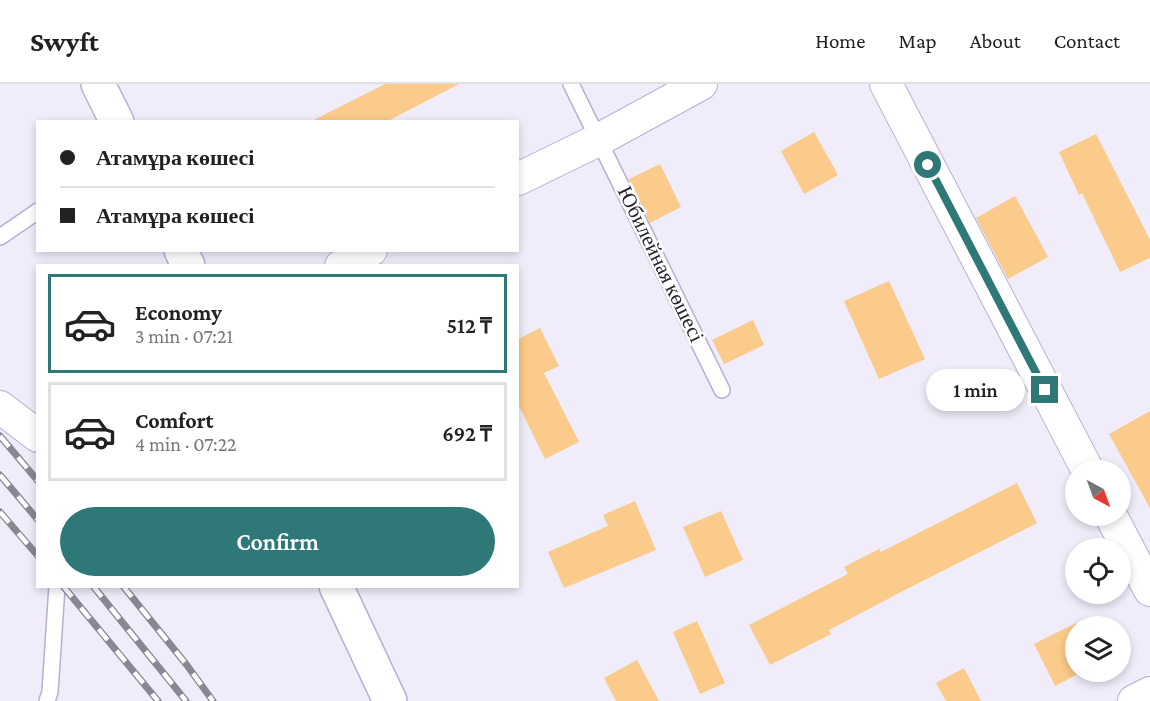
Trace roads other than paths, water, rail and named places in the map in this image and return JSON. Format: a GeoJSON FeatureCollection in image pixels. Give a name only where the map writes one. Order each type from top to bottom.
{"type":"FeatureCollection","features":[{"type":"Feature","properties":{"kind":"street"},"geometry":{"type":"LineString","coordinates":[[98,84],[116,120]]}},
{"type":"Feature","properties":{"kind":"street"},"geometry":{"type":"LineString","coordinates":[[519,179],[600,139],[701,84]]}},
{"type":"Feature","properties":{"kind":"street"},"geometry":{"type":"LineString","coordinates":[[886,84],[1082,460]]}},
{"type":"Feature","properties":{"kind":"street"},"geometry":{"type":"LineString","coordinates":[[344,264],[367,252]]}},
{"type":"Feature","properties":{"kind":"street"},"geometry":{"type":"LineString","coordinates":[[0,406],[36,434]]}},
{"type":"Feature","properties":{"kind":"street"},"geometry":{"type":"LineString","coordinates":[[1116,526],[1150,590]]}},
{"type":"Feature","properties":{"kind":"street"},"geometry":{"type":"LineString","coordinates":[[337,588],[390,701]]}},
{"type":"Feature","properties":{"kind":"street"},"geometry":{"type":"LineString","coordinates":[[1134,701],[1150,693]]}},
{"type":"Feature","properties":{"kind":"lane","name":"Юбилейная көшесі"},"geometry":{"type":"LineString","coordinates":[[571,84],[722,390]]}},
{"type":"Feature","properties":{"kind":"lane"},"geometry":{"type":"LineString","coordinates":[[0,237],[36,212]]}},
{"type":"Feature","properties":{"kind":"lane"},"geometry":{"type":"LineString","coordinates":[[47,701],[50,692],[57,588]]}},
{"type":"Feature","properties":{"kind":"railway"},"geometry":{"type":"LineString","coordinates":[[0,436],[36,479]]}},
{"type":"Feature","properties":{"kind":"railway"},"geometry":{"type":"LineString","coordinates":[[0,475],[36,518]]}},
{"type":"Feature","properties":{"kind":"railway"},"geometry":{"type":"LineString","coordinates":[[0,512],[36,554]]}},
{"type":"Feature","properties":{"kind":"railway"},"geometry":{"type":"LineString","coordinates":[[65,588],[158,701]]}},
{"type":"Feature","properties":{"kind":"railway"},"geometry":{"type":"LineString","coordinates":[[95,588],[186,701]]}},
{"type":"Feature","properties":{"kind":"railway"},"geometry":{"type":"LineString","coordinates":[[125,588],[213,701]]}}]}
